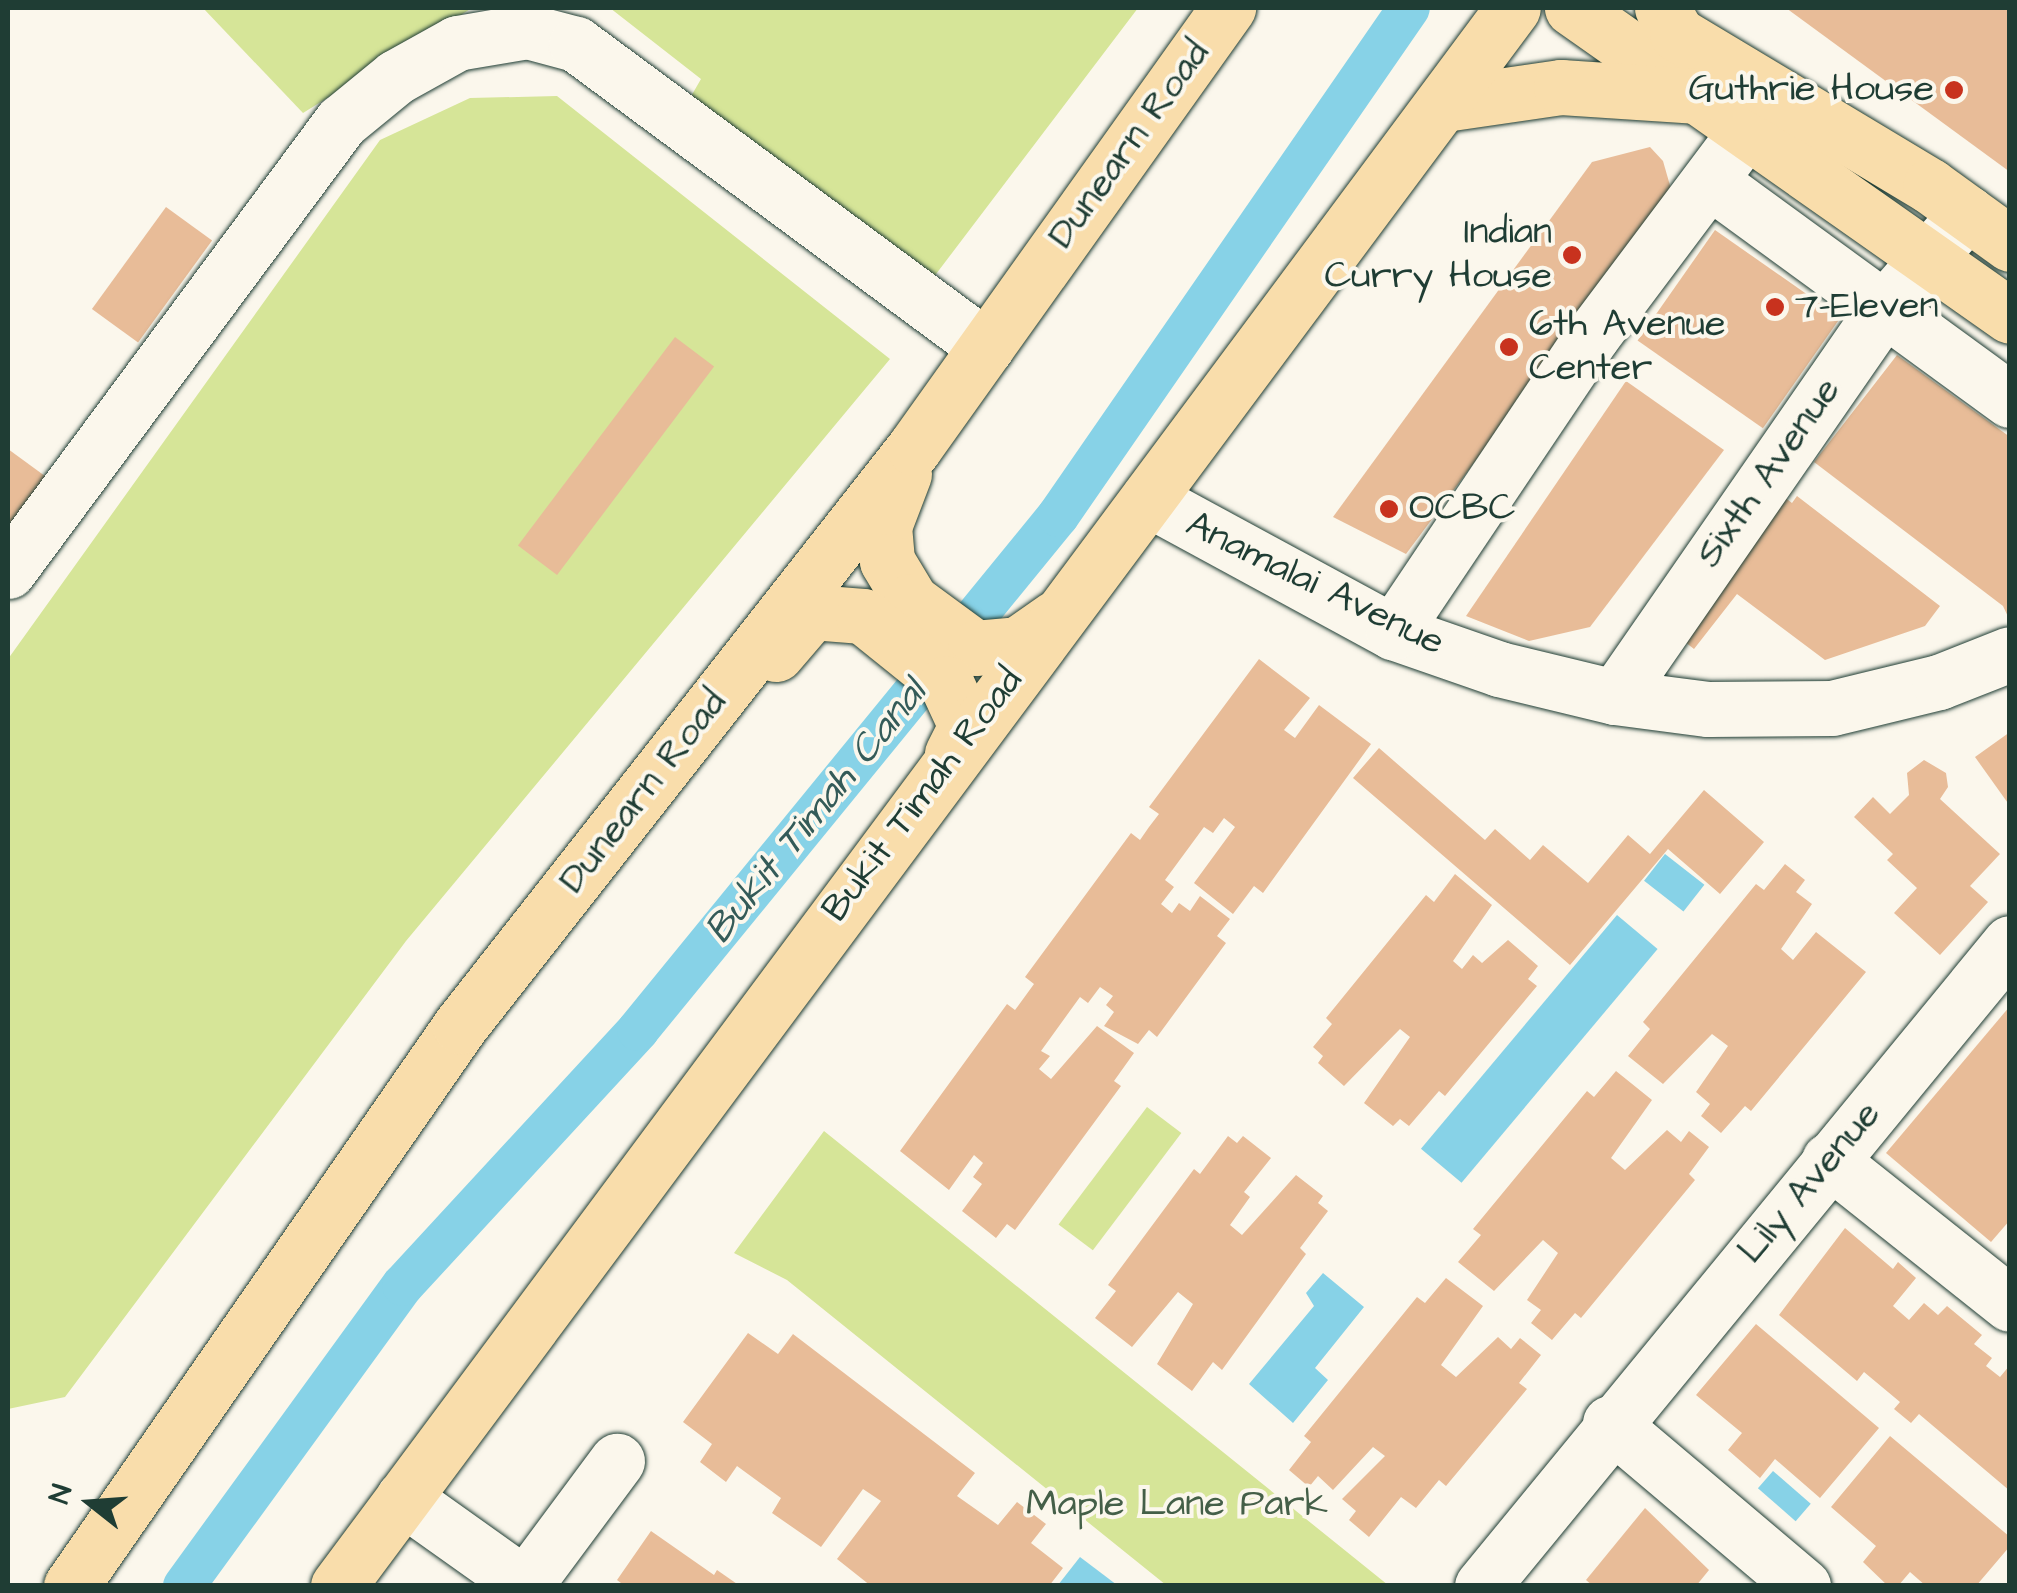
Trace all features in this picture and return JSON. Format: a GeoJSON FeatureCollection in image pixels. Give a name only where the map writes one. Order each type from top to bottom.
{"type":"FeatureCollection","features":[{"type":"Feature","properties":{"kind":"main road","name":"Dunearn Road"},"geometry":{"type":"LineString","coordinates":[[71,1586],[460,1026],[914,448],[1228,8]]}},
{"type":"Feature","properties":{"kind":"main road","name":"Bukit Timah Road"},"geometry":{"type":"LineString","coordinates":[[338,1586],[952,754],[1148,499],[1513,8]]}},
{"type":"Feature","properties":{"kind":"main road","name":"Sixth Avenue"},"geometry":{"type":"LineString","coordinates":[[1572,8],[1695,96],[1760,112],[1988,228]]}},
{"type":"Feature","properties":{"kind":"main road","name":"Sixth Avenue"},"geometry":{"type":"LineString","coordinates":[[1662,8],[1677,34],[1760,112],[2010,316]]}},
{"type":"Feature","properties":{"kind":"main road"},"geometry":{"type":"LineString","coordinates":[[1444,104],[1561,87],[1695,96]]}},
{"type":"Feature","properties":{"kind":"main road"},"geometry":{"type":"LineString","coordinates":[[900,618],[887,561],[884,526],[914,448]]}},
{"type":"Feature","properties":{"kind":"main road"},"geometry":{"type":"LineString","coordinates":[[460,1026],[812,612],[900,618],[961,666],[966,726],[952,754]]}},
{"type":"Feature","properties":{"kind":"main road"},"geometry":{"type":"LineString","coordinates":[[961,666],[1018,644],[1057,617]]}},
{"type":"Feature","properties":{"kind":"street"},"geometry":{"type":"LineString","coordinates":[[8,571],[341,122],[396,77],[457,43],[527,32],[576,44],[986,347]]}},
{"type":"Feature","properties":{"kind":"street"},"geometry":{"type":"LineString","coordinates":[[1393,632],[1592,336],[1712,182],[1760,112]]}},
{"type":"Feature","properties":{"kind":"street"},"geometry":{"type":"LineString","coordinates":[[1712,182],[2010,400]]}},
{"type":"Feature","properties":{"kind":"street","name":"Sixth Avenue"},"geometry":{"type":"LineString","coordinates":[[1614,696],[1886,307],[1934,256],[1988,228]]}},
{"type":"Feature","properties":{"kind":"street","name":"Anamalai Avenue"},"geometry":{"type":"LineString","coordinates":[[1148,499],[1393,632],[1498,669],[1614,696],[1708,709],[1832,708],[1939,682],[2010,654]]}},
{"type":"Feature","properties":{"kind":"street","name":"Lily Avenue"},"geometry":{"type":"LineString","coordinates":[[1482,1586],[1610,1423],[2010,942]]}},
{"type":"Feature","properties":{"kind":"street"},"geometry":{"type":"LineString","coordinates":[[1829,1160],[2010,1304]]}},
{"type":"Feature","properties":{"kind":"street"},"geometry":{"type":"LineString","coordinates":[[1610,1423],[1803,1586]]}},
{"type":"Feature","properties":{"kind":"street"},"geometry":{"type":"LineString","coordinates":[[403,1498],[525,1585],[617,1461]]}},
{"type":"Feature","properties":{"kind":"green space"},"geometry":{"type":"Polygon","coordinates":[[[203,8],[472,8],[303,113],[203,8]]]}},
{"type":"Feature","properties":{"kind":"green space"},"geometry":{"type":"Polygon","coordinates":[[[610,8],[1138,8],[930,282],[686,105],[701,79],[610,8]]]}},
{"type":"Feature","properties":{"kind":"green space"},"geometry":{"type":"Polygon","coordinates":[[[557,96],[890,359],[406,941],[65,1397],[8,1409],[8,659],[380,140],[470,98],[557,96]]]}},
{"type":"Feature","properties":{"kind":"green space"},"geometry":{"type":"Polygon","coordinates":[[[1147,1107],[1181,1133],[1093,1250],[1059,1224],[1147,1107]]]}},
{"type":"Feature","properties":{"kind":"green space","name":"Maple Lane Park"},"geometry":{"type":"Polygon","coordinates":[[[824,1131],[1388,1585],[1166,1585],[787,1280],[734,1253],[824,1131]]]}},
{"type":"Feature","properties":{"kind":"water"},"geometry":{"type":"Polygon","coordinates":[[[1665,854],[1704,885],[1683,912],[1644,881],[1665,854]]]}},
{"type":"Feature","properties":{"kind":"water"},"geometry":{"type":"Polygon","coordinates":[[[1617,915],[1658,949],[1462,1183],[1421,1149],[1617,915]]]}},
{"type":"Feature","properties":{"kind":"water"},"geometry":{"type":"Polygon","coordinates":[[[1323,1273],[1364,1307],[1315,1368],[1328,1380],[1293,1423],[1249,1384],[1314,1306],[1306,1293],[1323,1273]]]}},
{"type":"Feature","properties":{"kind":"water"},"geometry":{"type":"Polygon","coordinates":[[[1773,1471],[1811,1504],[1796,1521],[1758,1488],[1773,1471]]]}},
{"type":"Feature","properties":{"kind":"water"},"geometry":{"type":"Polygon","coordinates":[[[1080,1557],[1117,1585],[1058,1585],[1080,1557]]]}},
{"type":"Feature","properties":{"kind":"building","name":"Guthrie House"},"geometry":{"type":"Polygon","coordinates":[[[1786,8],[2010,8],[2010,172],[1786,8]]]}},
{"type":"Feature","properties":{"kind":"building","name":"6th Avenue Center"},"geometry":{"type":"Polygon","coordinates":[[[1650,147],[1663,161],[1673,196],[1406,554],[1333,517],[1592,162],[1650,147]]]}},
{"type":"Feature","properties":{"kind":"building"},"geometry":{"type":"Polygon","coordinates":[[[166,207],[212,241],[138,342],[92,309],[166,207]]]}},
{"type":"Feature","properties":{"kind":"building"},"geometry":{"type":"Polygon","coordinates":[[[1715,230],[1840,318],[1763,428],[1638,341],[1715,230]]]}},
{"type":"Feature","properties":{"kind":"building"},"geometry":{"type":"Polygon","coordinates":[[[675,337],[714,366],[557,575],[518,545],[675,337]]]}},
{"type":"Feature","properties":{"kind":"building"},"geometry":{"type":"Polygon","coordinates":[[[1897,355],[2010,437],[2010,621],[2003,606],[1814,462],[1897,355]]]}},
{"type":"Feature","properties":{"kind":"building"},"geometry":{"type":"Polygon","coordinates":[[[1626,381],[1724,450],[1590,627],[1529,641],[1466,616],[1626,381]]]}},
{"type":"Feature","properties":{"kind":"building"},"geometry":{"type":"Polygon","coordinates":[[[8,449],[60,487],[8,560],[8,449]]]}},
{"type":"Feature","properties":{"kind":"building"},"geometry":{"type":"Polygon","coordinates":[[[1779,493],[1792,503],[1797,496],[1940,606],[1925,626],[1825,660],[1737,594],[1694,649],[1672,632],[1779,493]]]}},
{"type":"Feature","properties":{"kind":"building"},"geometry":{"type":"Polygon","coordinates":[[[1259,659],[1310,698],[1284,730],[1295,738],[1319,705],[1371,744],[1263,893],[1254,886],[1233,914],[1194,883],[1235,827],[1224,818],[1213,833],[1204,827],[1165,880],[1174,887],[1161,904],[1172,913],[1179,903],[1190,911],[1200,896],[1230,919],[1217,936],[1226,943],[1157,1037],[1149,1030],[1138,1044],[1104,1026],[1114,1012],[1106,1005],[1113,996],[1100,987],[1088,1003],[1080,997],[1041,1051],[1050,1056],[1039,1069],[1051,1079],[1097,1026],[1134,1053],[1114,1081],[1121,1086],[1015,1230],[1007,1224],[996,1238],[962,1211],[982,1184],[973,1177],[983,1163],[974,1155],[949,1190],[900,1151],[1007,1004],[1015,1010],[1034,984],[1025,977],[1131,833],[1140,840],[1159,814],[1149,807],[1259,659]]]}},
{"type":"Feature","properties":{"kind":"building"},"geometry":{"type":"Polygon","coordinates":[[[2010,732],[2010,806],[1975,757],[2010,732]]]}},
{"type":"Feature","properties":{"kind":"building"},"geometry":{"type":"Polygon","coordinates":[[[1379,748],[1485,840],[1495,829],[1530,860],[1543,845],[1588,883],[1628,835],[1650,854],[1704,790],[1764,842],[1720,894],[1668,849],[1570,965],[1353,778],[1379,748]]]}},
{"type":"Feature","properties":{"kind":"building"},"geometry":{"type":"Polygon","coordinates":[[[1924,760],[1946,773],[1948,787],[1940,799],[2000,854],[1970,886],[1988,902],[1940,955],[1894,913],[1917,888],[1887,860],[1893,854],[1854,817],[1873,797],[1890,814],[1909,795],[1907,773],[1924,760]]]}},
{"type":"Feature","properties":{"kind":"building"},"geometry":{"type":"Polygon","coordinates":[[[1785,864],[1805,880],[1796,892],[1812,904],[1781,949],[1793,960],[1816,932],[1866,972],[1751,1111],[1745,1106],[1721,1133],[1701,1116],[1710,1104],[1696,1092],[1728,1046],[1712,1034],[1663,1084],[1628,1056],[1650,1029],[1643,1022],[1756,884],[1764,890],[1785,864]]]}},
{"type":"Feature","properties":{"kind":"building"},"geometry":{"type":"Polygon","coordinates":[[[1455,874],[1492,905],[1453,961],[1462,969],[1473,955],[1482,963],[1508,940],[1538,966],[1528,979],[1537,986],[1445,1096],[1439,1091],[1409,1126],[1400,1119],[1393,1126],[1364,1103],[1410,1037],[1400,1029],[1344,1086],[1318,1063],[1323,1056],[1313,1047],[1332,1024],[1326,1018],[1426,895],[1434,902],[1455,874]]]}},
{"type":"Feature","properties":{"kind":"building"},"geometry":{"type":"Polygon","coordinates":[[[2010,1006],[2010,1220],[1991,1242],[1886,1153],[2010,1006]]]}},
{"type":"Feature","properties":{"kind":"building"},"geometry":{"type":"Polygon","coordinates":[[[1616,1071],[1652,1100],[1611,1158],[1625,1170],[1667,1130],[1681,1142],[1689,1131],[1709,1147],[1689,1174],[1695,1180],[1581,1318],[1575,1313],[1552,1340],[1531,1323],[1541,1310],[1527,1300],[1558,1253],[1543,1240],[1494,1291],[1458,1262],[1481,1235],[1473,1229],[1587,1091],[1594,1097],[1616,1071]]]}},
{"type":"Feature","properties":{"kind":"building"},"geometry":{"type":"Polygon","coordinates":[[[1228,1136],[1237,1143],[1243,1136],[1271,1158],[1244,1192],[1250,1197],[1230,1225],[1242,1235],[1296,1175],[1323,1196],[1318,1203],[1328,1211],[1300,1248],[1306,1254],[1222,1370],[1213,1362],[1192,1391],[1157,1364],[1193,1304],[1178,1292],[1132,1347],[1095,1318],[1116,1291],[1108,1285],[1194,1169],[1200,1174],[1228,1136]]]}},
{"type":"Feature","properties":{"kind":"building"},"geometry":{"type":"Polygon","coordinates":[[[1845,1228],[1893,1269],[1898,1262],[1916,1278],[1893,1306],[1909,1320],[1924,1303],[1938,1315],[1947,1306],[1982,1335],[1974,1344],[1992,1358],[1986,1366],[2000,1377],[2010,1365],[2010,1491],[1919,1414],[1911,1423],[1894,1409],[1900,1402],[1864,1372],[1857,1381],[1779,1315],[1845,1228]]]}},
{"type":"Feature","properties":{"kind":"building"},"geometry":{"type":"Polygon","coordinates":[[[1446,1278],[1483,1306],[1441,1365],[1456,1377],[1498,1337],[1511,1349],[1520,1338],[1541,1355],[1519,1383],[1527,1389],[1446,1486],[1439,1480],[1416,1508],[1401,1497],[1369,1537],[1349,1520],[1356,1511],[1342,1499],[1385,1456],[1373,1447],[1333,1490],[1318,1476],[1309,1487],[1289,1470],[1311,1442],[1304,1436],[1417,1297],[1425,1303],[1446,1278]]]}},
{"type":"Feature","properties":{"kind":"building"},"geometry":{"type":"Polygon","coordinates":[[[1756,1324],[1879,1428],[1820,1498],[1775,1459],[1760,1478],[1728,1450],[1742,1433],[1696,1395],[1756,1324]]]}},
{"type":"Feature","properties":{"kind":"building"},"geometry":{"type":"Polygon","coordinates":[[[748,1333],[778,1354],[793,1334],[975,1473],[957,1496],[998,1525],[1017,1502],[1046,1524],[1031,1543],[1063,1568],[1049,1586],[871,1586],[837,1559],[881,1501],[863,1489],[821,1547],[772,1513],[781,1498],[737,1466],[726,1482],[700,1462],[712,1444],[683,1422],[748,1333]]]}},
{"type":"Feature","properties":{"kind":"building"},"geometry":{"type":"Polygon","coordinates":[[[1890,1436],[2010,1537],[2010,1546],[1976,1586],[1926,1586],[1910,1572],[1898,1586],[1888,1586],[1863,1562],[1876,1546],[1831,1507],[1890,1436]]]}},
{"type":"Feature","properties":{"kind":"building"},"geometry":{"type":"Polygon","coordinates":[[[1645,1508],[1709,1570],[1696,1586],[1593,1586],[1586,1580],[1645,1508]]]}},
{"type":"Feature","properties":{"kind":"building"},"geometry":{"type":"Polygon","coordinates":[[[651,1531],[714,1575],[717,1570],[740,1586],[625,1586],[617,1580],[651,1531]]]}},
{"type":"Feature","properties":{"kind":"waterway","name":"Bukit Timah Canal"},"geometry":{"type":"LineString","coordinates":[[184,1586],[403,1285],[638,1030],[1058,516],[1409,8]]}},
{"type":"Feature","properties":{"kind":"place","name":"Guthrie House"},"geometry":{"type":"Point","coordinates":[1954,90]}},
{"type":"Feature","properties":{"kind":"place","name":"Indian Curry House"},"geometry":{"type":"Point","coordinates":[1572,255]}},
{"type":"Feature","properties":{"kind":"place","name":"7-Eleven"},"geometry":{"type":"Point","coordinates":[1775,307]}},
{"type":"Feature","properties":{"kind":"place","name":"6th Avenue Center"},"geometry":{"type":"Point","coordinates":[1509,347]}},
{"type":"Feature","properties":{"kind":"place","name":"OCBC"},"geometry":{"type":"Point","coordinates":[1389,509]}}]}
